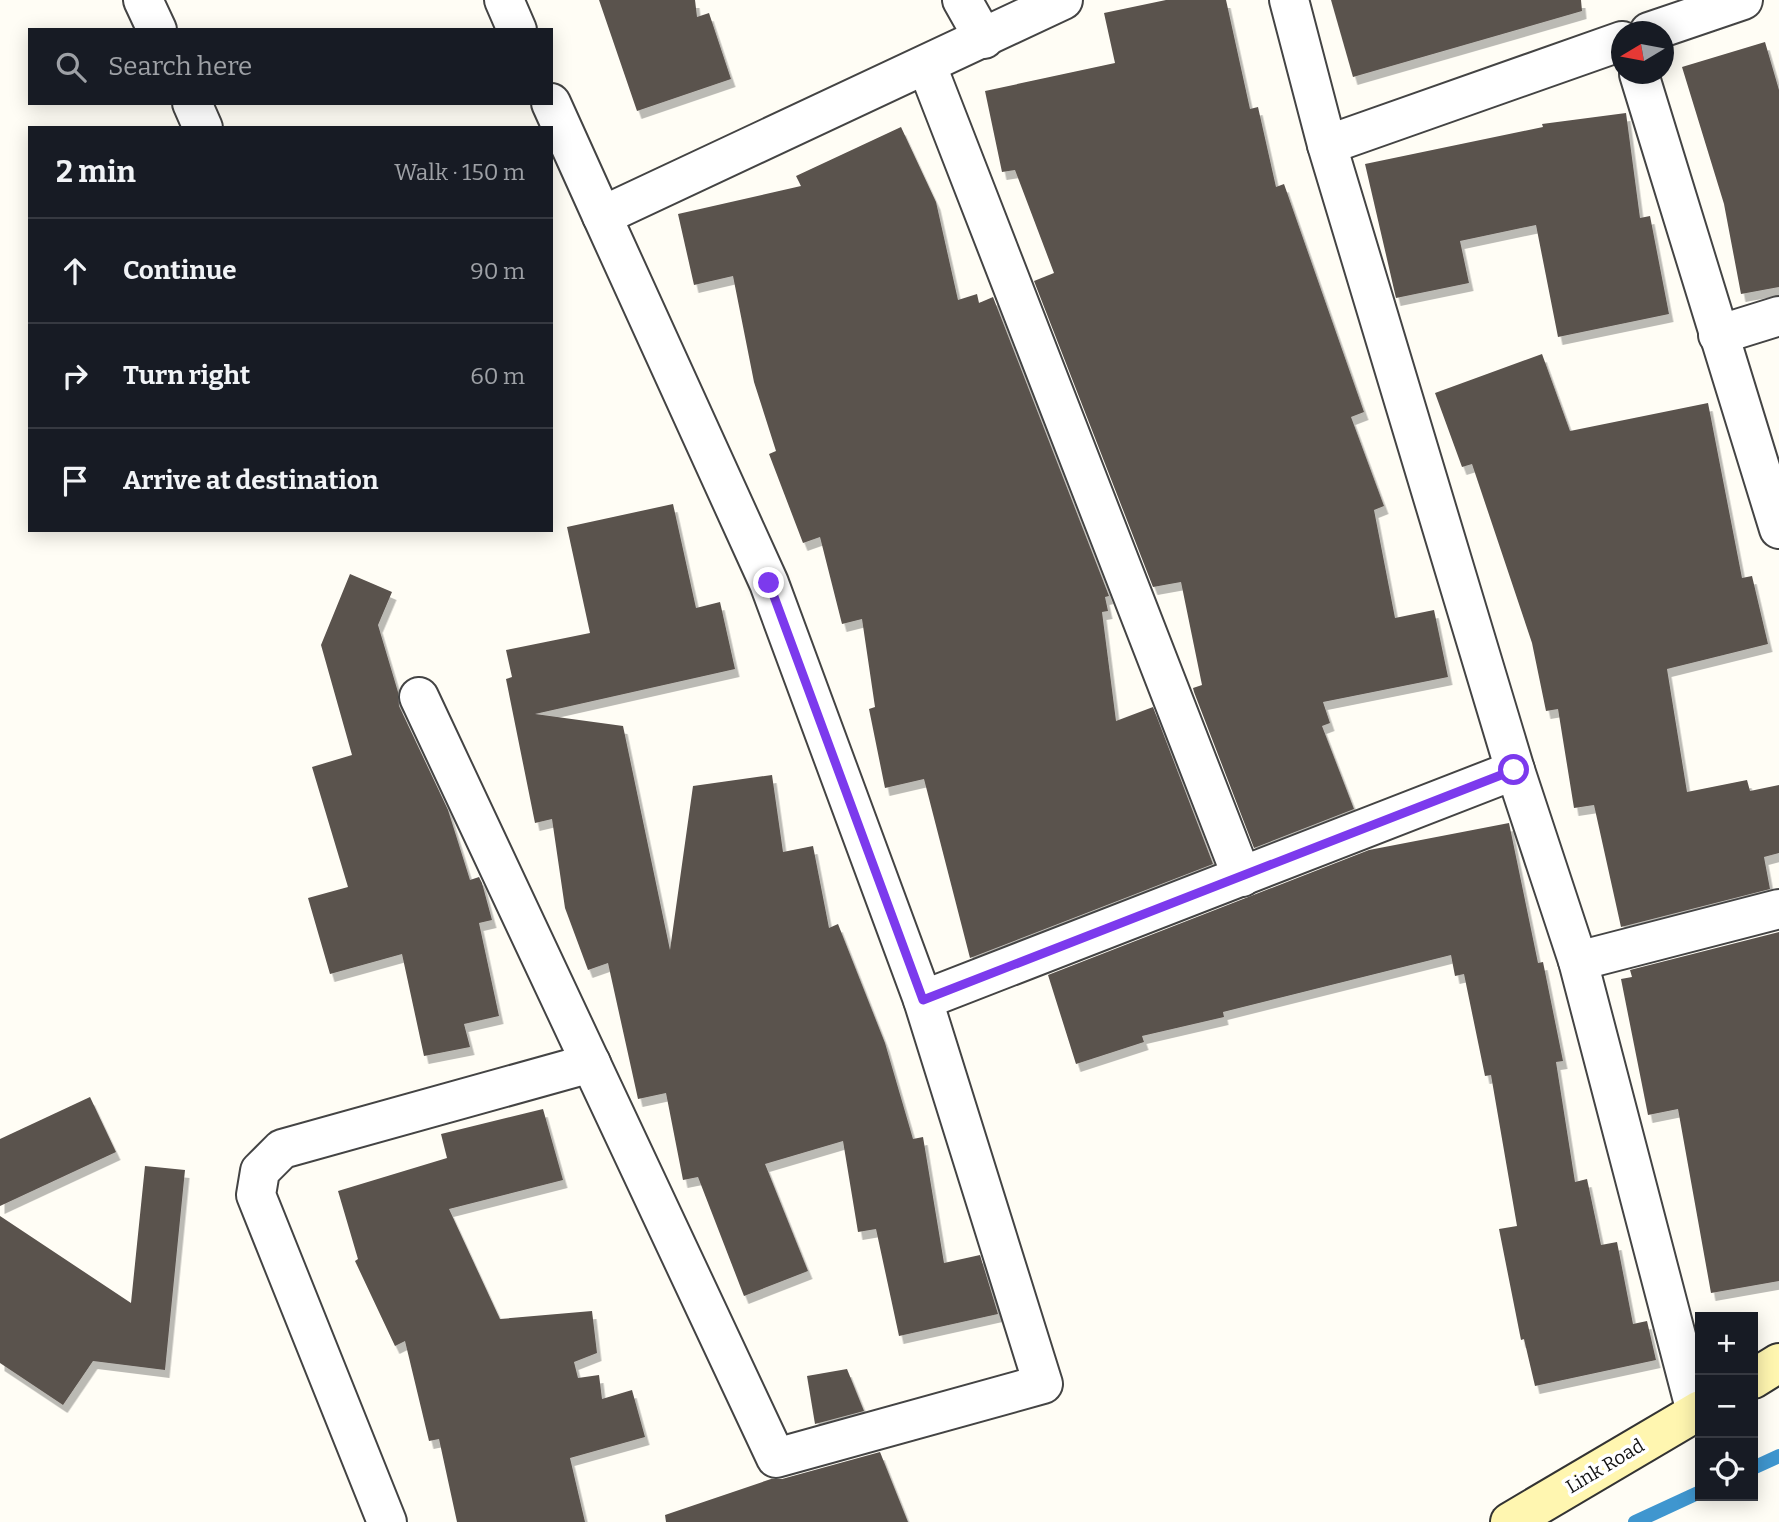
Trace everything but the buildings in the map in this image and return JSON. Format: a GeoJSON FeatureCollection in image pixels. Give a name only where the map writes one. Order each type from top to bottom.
{"type":"FeatureCollection","features":[{"type":"Feature","properties":{"kind":"street"},"geometry":{"type":"LineString","coordinates":[[143,0],[156,28]]}},
{"type":"Feature","properties":{"kind":"street"},"geometry":{"type":"LineString","coordinates":[[504,0],[516,28]]}},
{"type":"Feature","properties":{"kind":"street"},"geometry":{"type":"LineString","coordinates":[[962,0],[984,39]]}},
{"type":"Feature","properties":{"kind":"street"},"geometry":{"type":"LineString","coordinates":[[602,216],[1063,0]]}},
{"type":"Feature","properties":{"kind":"street"},"geometry":{"type":"LineString","coordinates":[[1289,0],[1327,145],[1514,770],[1578,961],[1695,1400]]}},
{"type":"Feature","properties":{"kind":"street"},"geometry":{"type":"LineString","coordinates":[[1674,23],[1743,0]]}},
{"type":"Feature","properties":{"kind":"street"},"geometry":{"type":"LineString","coordinates":[[1327,145],[1611,45]]}},
{"type":"Feature","properties":{"kind":"street"},"geometry":{"type":"LineString","coordinates":[[926,66],[1242,877]]}},
{"type":"Feature","properties":{"kind":"street"},"geometry":{"type":"LineString","coordinates":[[1642,84],[1779,529]]}},
{"type":"Feature","properties":{"kind":"street"},"geometry":{"type":"LineString","coordinates":[[193,105],[202,126]]}},
{"type":"Feature","properties":{"kind":"street"},"geometry":{"type":"LineString","coordinates":[[419,697],[776,1458],[1042,1384],[923,1000],[769,583],[552,105]]}},
{"type":"Feature","properties":{"kind":"street"},"geometry":{"type":"LineString","coordinates":[[1718,335],[1779,316]]}},
{"type":"Feature","properties":{"kind":"street"},"geometry":{"type":"LineString","coordinates":[[923,1000],[1514,770]]}},
{"type":"Feature","properties":{"kind":"street"},"geometry":{"type":"LineString","coordinates":[[1578,961],[1779,909]]}},
{"type":"Feature","properties":{"kind":"street"},"geometry":{"type":"LineString","coordinates":[[387,1522],[256,1195],[260,1171],[282,1149],[591,1063]]}},
{"type":"Feature","properties":{"kind":"street"},"geometry":{"type":"LineString","coordinates":[[1758,1376],[1779,1363]]}},
{"type":"Feature","properties":{"kind":"street","name":"Link Road"},"geometry":{"type":"LineString","coordinates":[[1510,1522],[1695,1413]]}},
{"type":"Feature","properties":{"kind":"waterway"},"geometry":{"type":"LineString","coordinates":[[1758,1466],[1779,1456]]}},
{"type":"Feature","properties":{"kind":"waterway"},"geometry":{"type":"LineString","coordinates":[[1635,1522],[1695,1494]]}},
{"type":"Feature","properties":{"kind":"route"},"geometry":{"type":"LineString","coordinates":[[769,583],[923,1000],[1514,770]]}}]}
